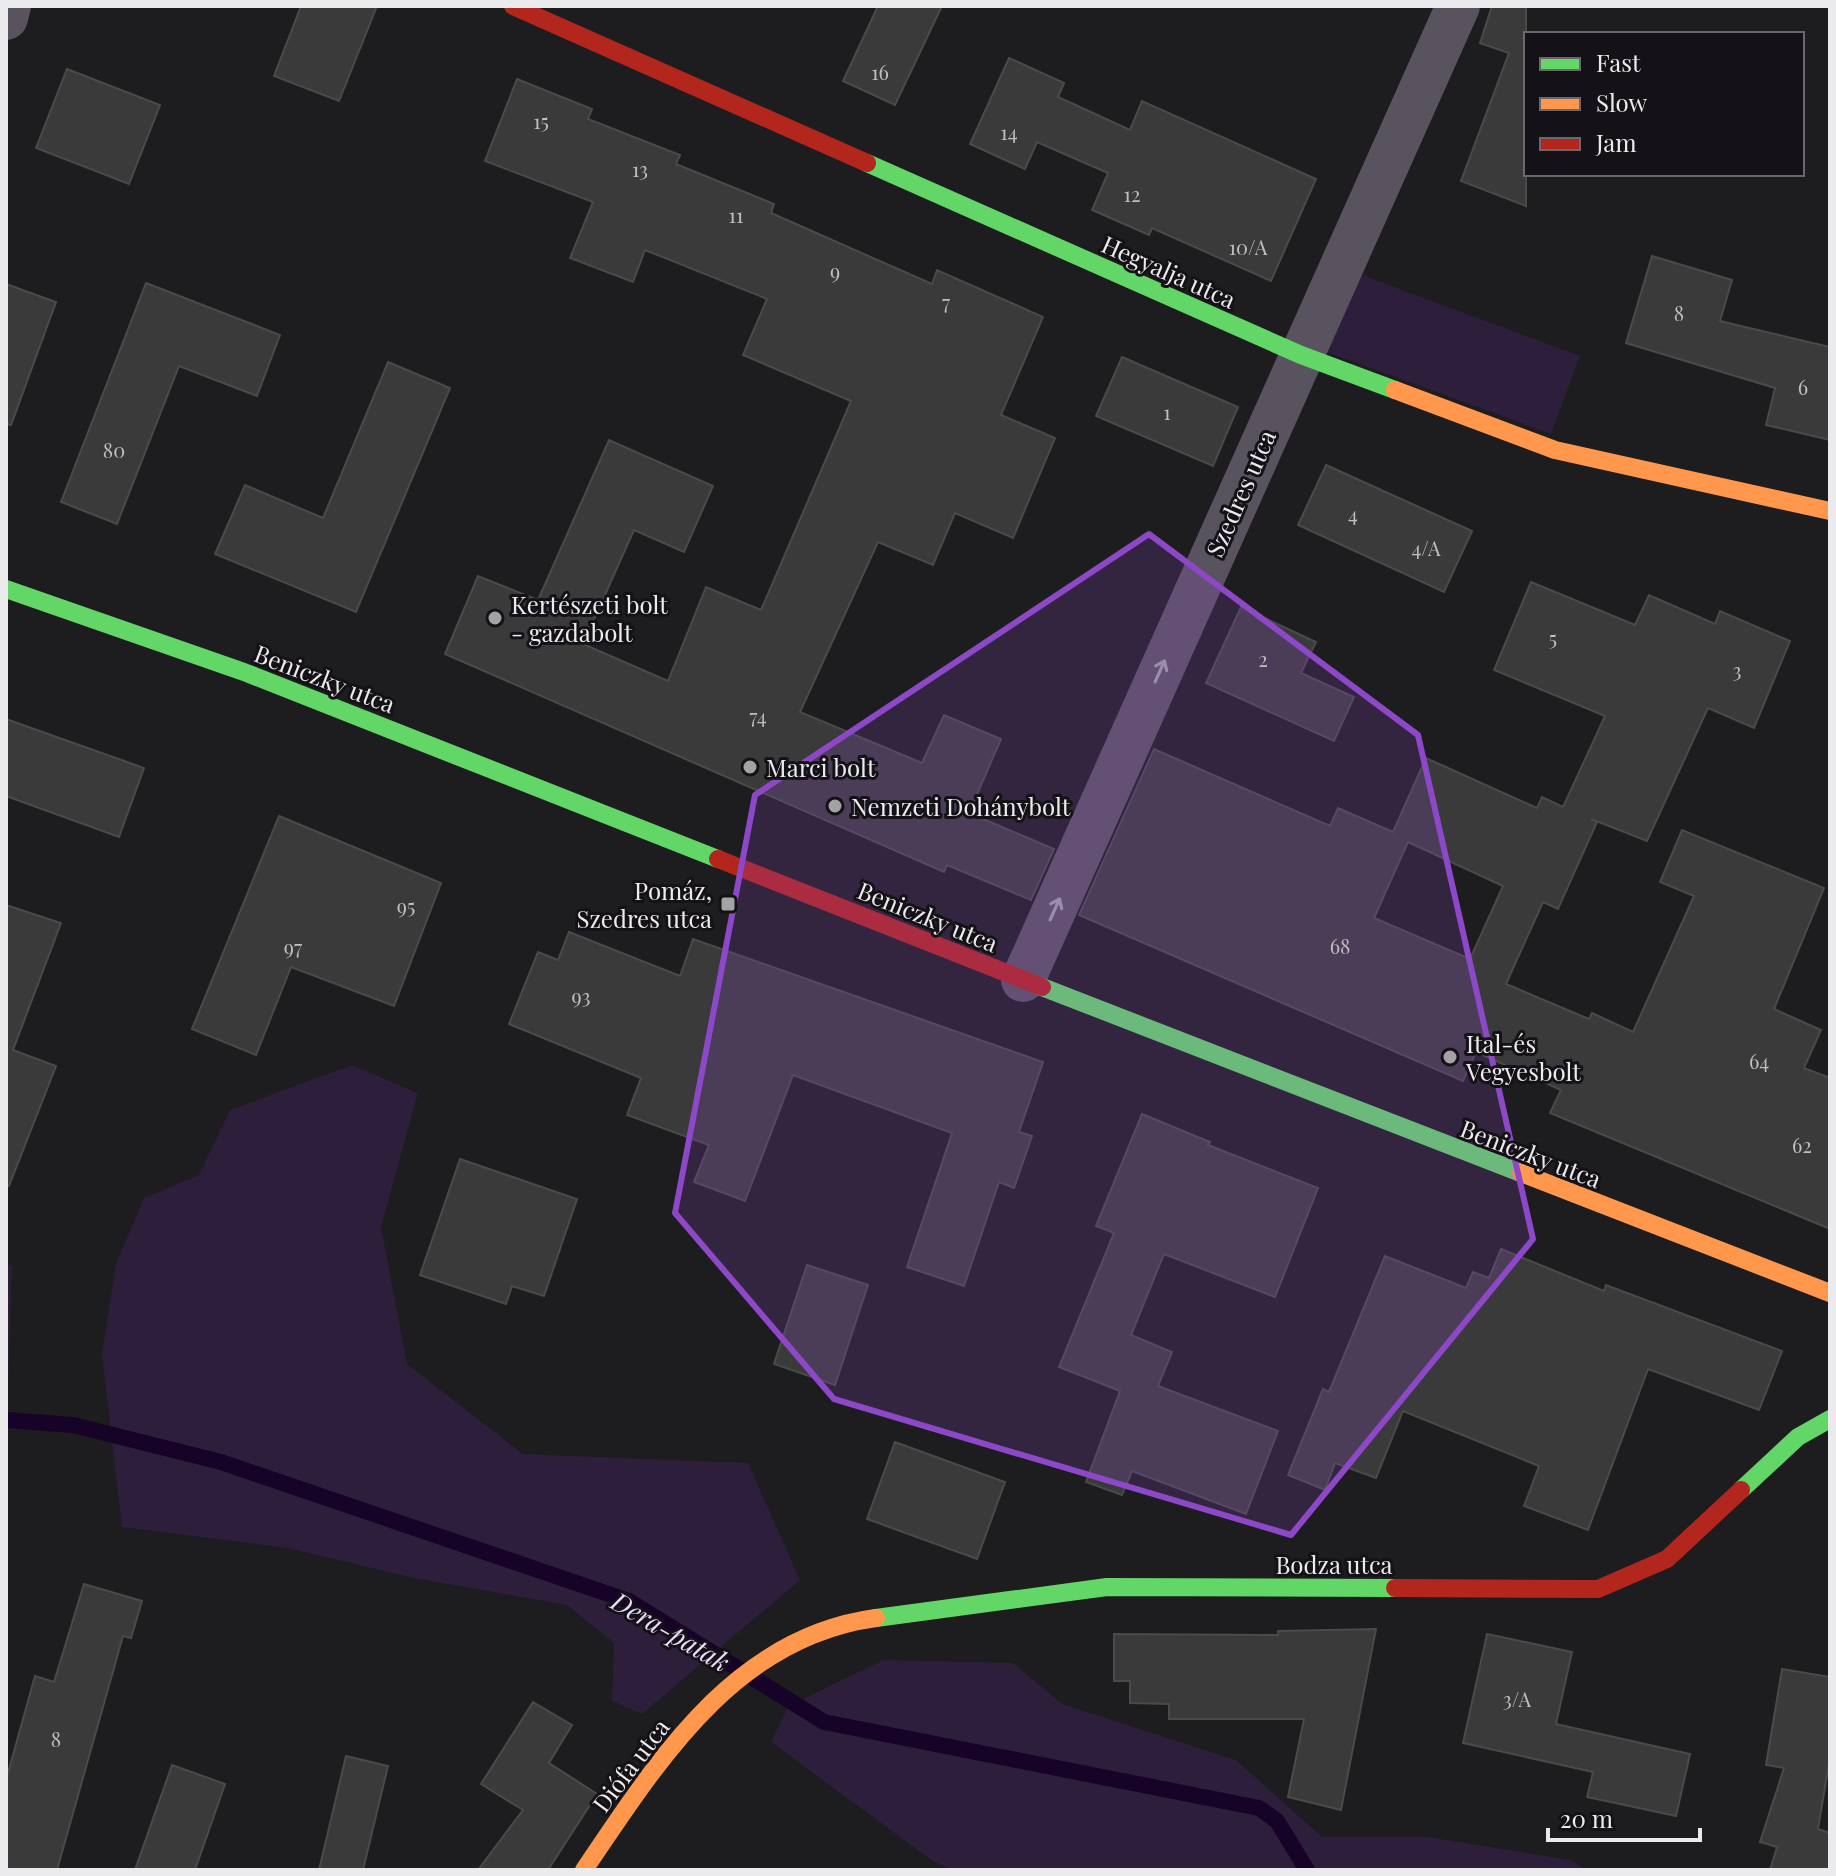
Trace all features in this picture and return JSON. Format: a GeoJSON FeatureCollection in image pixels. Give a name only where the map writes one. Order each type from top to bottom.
{"type":"FeatureCollection","features":[{"type":"Feature","properties":{"kind":"street"},"geometry":{"type":"LineString","coordinates":[[6,18],[9,6]]}},
{"type":"Feature","properties":{"kind":"street","name":"Hegyalja utca"},"geometry":{"type":"LineString","coordinates":[[513,6],[1301,355],[1555,450],[1830,511]]}},
{"type":"Feature","properties":{"kind":"street","name":"Szedres utca"},"geometry":{"type":"LineString","coordinates":[[1023,980],[1458,6]]}},
{"type":"Feature","properties":{"kind":"street","name":"Beniczky utca"},"geometry":{"type":"LineString","coordinates":[[6,589],[244,672],[1023,980],[1830,1293]]}},
{"type":"Feature","properties":{"kind":"street","name":"Bodza utca"},"geometry":{"type":"LineString","coordinates":[[720,1694],[785,1644],[844,1622],[1107,1587],[1598,1589],[1667,1559],[1798,1437],[1830,1419]]}},
{"type":"Feature","properties":{"kind":"street","name":"Diófa utca"},"geometry":{"type":"LineString","coordinates":[[584,1870],[660,1758],[720,1694]]}},
{"type":"Feature","properties":{"kind":"highlighted area"},"geometry":{"type":"Polygon","coordinates":[[[1149,534],[1418,735],[1533,1239],[1291,1535],[834,1399],[675,1213],[755,795],[1149,534]]]}},
{"type":"Feature","properties":{"kind":"shaded area"},"geometry":{"type":"Polygon","coordinates":[[[1357,273],[1580,356],[1551,434],[1321,350],[1357,273]]]}},
{"type":"Feature","properties":{"kind":"shaded area"},"geometry":{"type":"Polygon","coordinates":[[[352,1065],[418,1093],[381,1227],[407,1364],[523,1454],[748,1463],[800,1580],[642,1714],[612,1701],[614,1643],[567,1605],[414,1578],[287,1548],[122,1527],[102,1354],[116,1264],[144,1198],[199,1175],[230,1110],[352,1065]]]}},
{"type":"Feature","properties":{"kind":"shaded area"},"geometry":{"type":"Polygon","coordinates":[[[12,1265],[6,1443],[6,1267],[12,1265]]]}},
{"type":"Feature","properties":{"kind":"shaded area"},"geometry":{"type":"Polygon","coordinates":[[[883,1660],[1013,1663],[1062,1704],[1236,1760],[1322,1837],[1428,1837],[1570,1860],[1587,1870],[954,1870],[934,1862],[771,1742],[789,1706],[883,1660]]]}},
{"type":"Feature","properties":{"kind":"building"},"geometry":{"type":"Polygon","coordinates":[[[301,6],[377,6],[339,101],[274,76],[301,6]]]}},
{"type":"Feature","properties":{"kind":"building"},"geometry":{"type":"Polygon","coordinates":[[[878,6],[942,6],[895,105],[843,81],[878,6]]]}},
{"type":"Feature","properties":{"kind":"building"},"geometry":{"type":"Polygon","coordinates":[[[1492,6],[1526,6],[1526,206],[1461,181],[1509,53],[1480,43],[1492,6]]]}},
{"type":"Feature","properties":{"kind":"building"},"geometry":{"type":"Polygon","coordinates":[[[1009,58],[1064,83],[1058,97],[1130,130],[1142,101],[1316,179],[1271,281],[1152,228],[1149,235],[1092,210],[1108,173],[1037,142],[1025,169],[970,144],[1009,58]]]}},
{"type":"Feature","properties":{"kind":"building"},"geometry":{"type":"Polygon","coordinates":[[[67,69],[160,105],[129,184],[36,148],[67,69]]]}},
{"type":"Feature","properties":{"kind":"building"},"geometry":{"type":"Polygon","coordinates":[[[517,79],[592,109],[588,119],[680,155],[676,164],[774,204],[771,213],[932,284],[937,270],[1043,317],[1001,415],[1055,438],[1013,538],[955,513],[933,565],[878,542],[800,712],[922,763],[944,715],[1001,739],[969,813],[1054,849],[1031,900],[947,865],[944,872],[445,654],[478,576],[538,600],[609,440],[713,486],[684,552],[634,530],[583,644],[668,681],[706,587],[761,610],[851,401],[743,355],[767,299],[645,250],[633,282],[570,258],[593,202],[485,161],[517,79]]]}},
{"type":"Feature","properties":{"kind":"building"},"geometry":{"type":"Polygon","coordinates":[[[1652,256],[1732,280],[1720,321],[1830,347],[1830,440],[1766,425],[1775,388],[1626,343],[1652,256]]]}},
{"type":"Feature","properties":{"kind":"building"},"geometry":{"type":"Polygon","coordinates":[[[146,283],[280,335],[257,396],[179,366],[117,524],[61,502],[146,283]]]}},
{"type":"Feature","properties":{"kind":"building"},"geometry":{"type":"Polygon","coordinates":[[[6,284],[56,302],[11,425],[6,424],[6,284]]]}},
{"type":"Feature","properties":{"kind":"building"},"geometry":{"type":"Polygon","coordinates":[[[1122,357],[1238,407],[1213,466],[1096,416],[1122,357]]]}},
{"type":"Feature","properties":{"kind":"building"},"geometry":{"type":"Polygon","coordinates":[[[388,362],[450,388],[356,612],[215,554],[245,485],[323,518],[388,362]]]}},
{"type":"Feature","properties":{"kind":"building"},"geometry":{"type":"Polygon","coordinates":[[[1326,465],[1472,531],[1444,592],[1298,525],[1326,465]]]}},
{"type":"Feature","properties":{"kind":"building"},"geometry":{"type":"Polygon","coordinates":[[[1531,582],[1635,625],[1649,595],[1715,624],[1720,611],[1790,641],[1754,728],[1708,708],[1647,841],[1591,819],[1597,822],[1558,909],[1543,902],[1506,984],[1589,1019],[1592,1013],[1633,1032],[1694,896],[1660,882],[1682,830],[1824,888],[1774,1009],[1821,1030],[1804,1068],[1830,1078],[1830,1229],[1550,1113],[1561,1090],[1476,1052],[1463,1081],[1079,915],[1154,749],[1330,826],[1338,808],[1393,832],[1426,758],[1537,808],[1542,797],[1563,807],[1605,716],[1494,670],[1531,582]],[[1408,842],[1374,918],[1470,959],[1503,886],[1408,842]]]}},
{"type":"Feature","properties":{"kind":"building"},"geometry":{"type":"Polygon","coordinates":[[[1241,607],[1316,642],[1301,673],[1354,697],[1334,741],[1206,683],[1241,607]]]}},
{"type":"Feature","properties":{"kind":"building"},"geometry":{"type":"Polygon","coordinates":[[[6,719],[144,768],[119,837],[6,796],[6,719]]]}},
{"type":"Feature","properties":{"kind":"building"},"geometry":{"type":"Polygon","coordinates":[[[279,816],[441,883],[394,1006],[291,967],[256,1055],[192,1029],[279,816]]]}},
{"type":"Feature","properties":{"kind":"building"},"geometry":{"type":"Polygon","coordinates":[[[6,905],[61,923],[13,1050],[56,1066],[9,1186],[6,1186],[6,905]]]}},
{"type":"Feature","properties":{"kind":"building"},"geometry":{"type":"Polygon","coordinates":[[[569,932],[680,976],[693,939],[1043,1062],[1019,1132],[1032,1136],[1014,1188],[999,1182],[964,1286],[907,1267],[952,1133],[793,1075],[745,1201],[694,1182],[709,1145],[627,1115],[641,1078],[509,1024],[538,952],[558,960],[569,932]]]}},
{"type":"Feature","properties":{"kind":"building"},"geometry":{"type":"Polygon","coordinates":[[[1142,1114],[1210,1142],[1208,1145],[1318,1188],[1275,1297],[1164,1254],[1131,1335],[1172,1352],[1158,1386],[1278,1431],[1246,1514],[1132,1471],[1122,1495],[1086,1482],[1120,1391],[1059,1367],[1114,1233],[1096,1226],[1142,1114]]]}},
{"type":"Feature","properties":{"kind":"building"},"geometry":{"type":"Polygon","coordinates":[[[460,1159],[577,1199],[544,1296],[512,1286],[506,1304],[420,1275],[460,1159]]]}},
{"type":"Feature","properties":{"kind":"building"},"geometry":{"type":"Polygon","coordinates":[[[1501,1249],[1604,1291],[1606,1285],[1782,1351],[1759,1410],[1648,1369],[1588,1530],[1524,1506],[1539,1466],[1403,1411],[1376,1478],[1335,1463],[1325,1490],[1288,1475],[1323,1389],[1329,1392],[1385,1256],[1466,1288],[1473,1272],[1489,1278],[1501,1249]]]}},
{"type":"Feature","properties":{"kind":"building"},"geometry":{"type":"Polygon","coordinates":[[[807,1265],[868,1285],[835,1385],[774,1364],[807,1265]]]}},
{"type":"Feature","properties":{"kind":"building"},"geometry":{"type":"Polygon","coordinates":[[[895,1442],[1005,1482],[977,1559],[867,1519],[895,1442]]]}},
{"type":"Feature","properties":{"kind":"building"},"geometry":{"type":"Polygon","coordinates":[[[84,1584],[142,1601],[131,1638],[123,1636],[57,1870],[6,1870],[6,1780],[35,1676],[54,1682],[84,1584]]]}},
{"type":"Feature","properties":{"kind":"building"},"geometry":{"type":"Polygon","coordinates":[[[1376,1629],[1341,1810],[1288,1797],[1304,1719],[1169,1719],[1169,1704],[1130,1703],[1130,1681],[1114,1681],[1114,1634],[1278,1635],[1278,1631],[1376,1629]]]}},
{"type":"Feature","properties":{"kind":"building"},"geometry":{"type":"Polygon","coordinates":[[[1487,1634],[1572,1652],[1556,1724],[1690,1754],[1676,1816],[1587,1797],[1593,1772],[1463,1743],[1487,1634]]]}},
{"type":"Feature","properties":{"kind":"building"},"geometry":{"type":"Polygon","coordinates":[[[1782,1669],[1830,1677],[1830,1757],[1818,1829],[1830,1833],[1830,1870],[1770,1870],[1777,1847],[1760,1842],[1784,1768],[1766,1765],[1782,1669]]]}},
{"type":"Feature","properties":{"kind":"building"},"geometry":{"type":"Polygon","coordinates":[[[533,1702],[572,1725],[549,1763],[597,1794],[548,1870],[478,1870],[523,1810],[481,1784],[533,1702]]]}},
{"type":"Feature","properties":{"kind":"building"},"geometry":{"type":"Polygon","coordinates":[[[346,1756],[388,1766],[363,1870],[319,1870],[346,1756]]]}},
{"type":"Feature","properties":{"kind":"building"},"geometry":{"type":"Polygon","coordinates":[[[172,1765],[225,1784],[195,1870],[135,1870],[172,1765]]]}},
{"type":"Feature","properties":{"kind":"waterway","name":"Dera-patak"},"geometry":{"type":"LineString","coordinates":[[6,1420],[73,1425],[221,1462],[629,1601],[824,1722],[1259,1808],[1277,1821],[1307,1870]]}},
{"type":"Feature","properties":{"kind":"traffic: fast"},"geometry":{"type":"LineString","coordinates":[[867,163],[1301,355],[1395,390]]}},
{"type":"Feature","properties":{"kind":"traffic: fast"},"geometry":{"type":"LineString","coordinates":[[6,589],[244,672],[718,859]]}},
{"type":"Feature","properties":{"kind":"traffic: fast"},"geometry":{"type":"LineString","coordinates":[[1042,987],[1521,1173]]}},
{"type":"Feature","properties":{"kind":"traffic: fast"},"geometry":{"type":"LineString","coordinates":[[1741,1490],[1798,1437],[1830,1419]]}},
{"type":"Feature","properties":{"kind":"traffic: fast"},"geometry":{"type":"LineString","coordinates":[[876,1618],[1107,1587],[1395,1588]]}},
{"type":"Feature","properties":{"kind":"traffic: slow"},"geometry":{"type":"LineString","coordinates":[[1395,390],[1555,450],[1830,511]]}},
{"type":"Feature","properties":{"kind":"traffic: slow"},"geometry":{"type":"LineString","coordinates":[[1521,1173],[1830,1293]]}},
{"type":"Feature","properties":{"kind":"traffic: slow"},"geometry":{"type":"LineString","coordinates":[[584,1870],[671,1747],[704,1710],[741,1677],[781,1650],[826,1630],[876,1618]]}},
{"type":"Feature","properties":{"kind":"traffic: jam"},"geometry":{"type":"LineString","coordinates":[[513,6],[867,163]]}},
{"type":"Feature","properties":{"kind":"traffic: jam"},"geometry":{"type":"LineString","coordinates":[[718,859],[1042,987]]}},
{"type":"Feature","properties":{"kind":"traffic: jam"},"geometry":{"type":"LineString","coordinates":[[1395,1588],[1598,1589],[1667,1559],[1741,1490]]}},
{"type":"Feature","properties":{"kind":"place","name":"Kertészeti bolt - gazdabolt"},"geometry":{"type":"Point","coordinates":[495,618]}},
{"type":"Feature","properties":{"kind":"place","name":"Marci bolt"},"geometry":{"type":"Point","coordinates":[750,767]}},
{"type":"Feature","properties":{"kind":"place","name":"Nemzeti Dohánybolt"},"geometry":{"type":"Point","coordinates":[835,806]}},
{"type":"Feature","properties":{"kind":"place","name":"Pomáz, Szedres utca"},"geometry":{"type":"Point","coordinates":[728,904]}},
{"type":"Feature","properties":{"kind":"place","name":"Ital-és Vegyesbolt"},"geometry":{"type":"Point","coordinates":[1450,1057]}}]}
